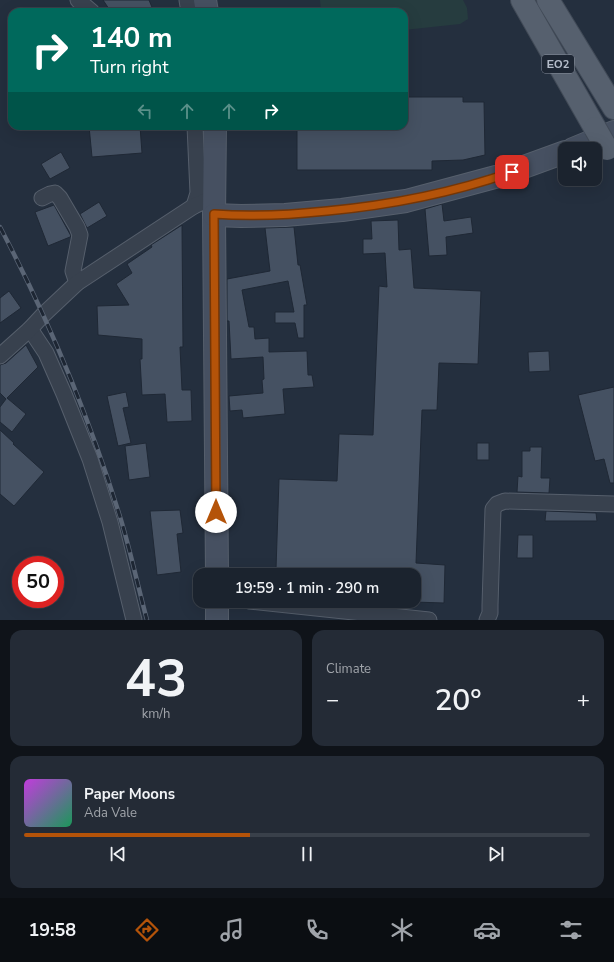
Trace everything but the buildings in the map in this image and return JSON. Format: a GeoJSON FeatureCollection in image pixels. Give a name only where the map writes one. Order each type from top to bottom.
{"type":"FeatureCollection","features":[{"type":"Feature","properties":{"kind":"main road","name":"ΕΟ2"},"geometry":{"type":"LineString","coordinates":[[522,0],[608,142]]}},
{"type":"Feature","properties":{"kind":"main road","name":"ΕΟ2"},"geometry":{"type":"LineString","coordinates":[[548,0],[614,108]]}},
{"type":"Feature","properties":{"kind":"main road"},"geometry":{"type":"LineString","coordinates":[[215,130],[214,206],[217,568]]}},
{"type":"Feature","properties":{"kind":"main road"},"geometry":{"type":"LineString","coordinates":[[214,206],[241,216],[285,215],[342,210],[406,201],[499,176],[558,155]]}},
{"type":"Feature","properties":{"kind":"main road"},"geometry":{"type":"LineString","coordinates":[[217,608],[217,620]]}},
{"type":"Feature","properties":{"kind":"street"},"geometry":{"type":"LineString","coordinates":[[78,0],[87,8]]}},
{"type":"Feature","properties":{"kind":"street"},"geometry":{"type":"LineString","coordinates":[[194,206],[198,193],[195,130]]}},
{"type":"Feature","properties":{"kind":"street"},"geometry":{"type":"LineString","coordinates":[[42,198],[55,193],[60,198],[77,227],[80,235],[73,271],[77,283]]}},
{"type":"Feature","properties":{"kind":"street"},"geometry":{"type":"LineString","coordinates":[[0,356],[77,283],[194,206],[214,206]]}},
{"type":"Feature","properties":{"kind":"street"},"geometry":{"type":"LineString","coordinates":[[30,329],[46,353],[90,459],[110,522],[134,620]]}},
{"type":"Feature","properties":{"kind":"street"},"geometry":{"type":"LineString","coordinates":[[487,620],[490,613],[493,509],[497,504],[505,501],[614,504]]}},
{"type":"Feature","properties":{"kind":"street"},"geometry":{"type":"LineString","coordinates":[[315,608],[429,620]]}},
{"type":"Feature","properties":{"kind":"green space"},"geometry":{"type":"Polygon","coordinates":[[[320,0],[463,0],[467,8],[468,19],[460,24],[408,30],[408,8],[321,8],[320,0]]]}},
{"type":"Feature","properties":{"kind":"railway"},"geometry":{"type":"LineString","coordinates":[[0,227],[52,334],[82,407],[121,520],[147,620]]}},
{"type":"Feature","properties":{"kind":"route"},"geometry":{"type":"LineString","coordinates":[[216,512],[214,214],[241,216],[285,215],[342,210],[406,201],[512,172]]}}]}
